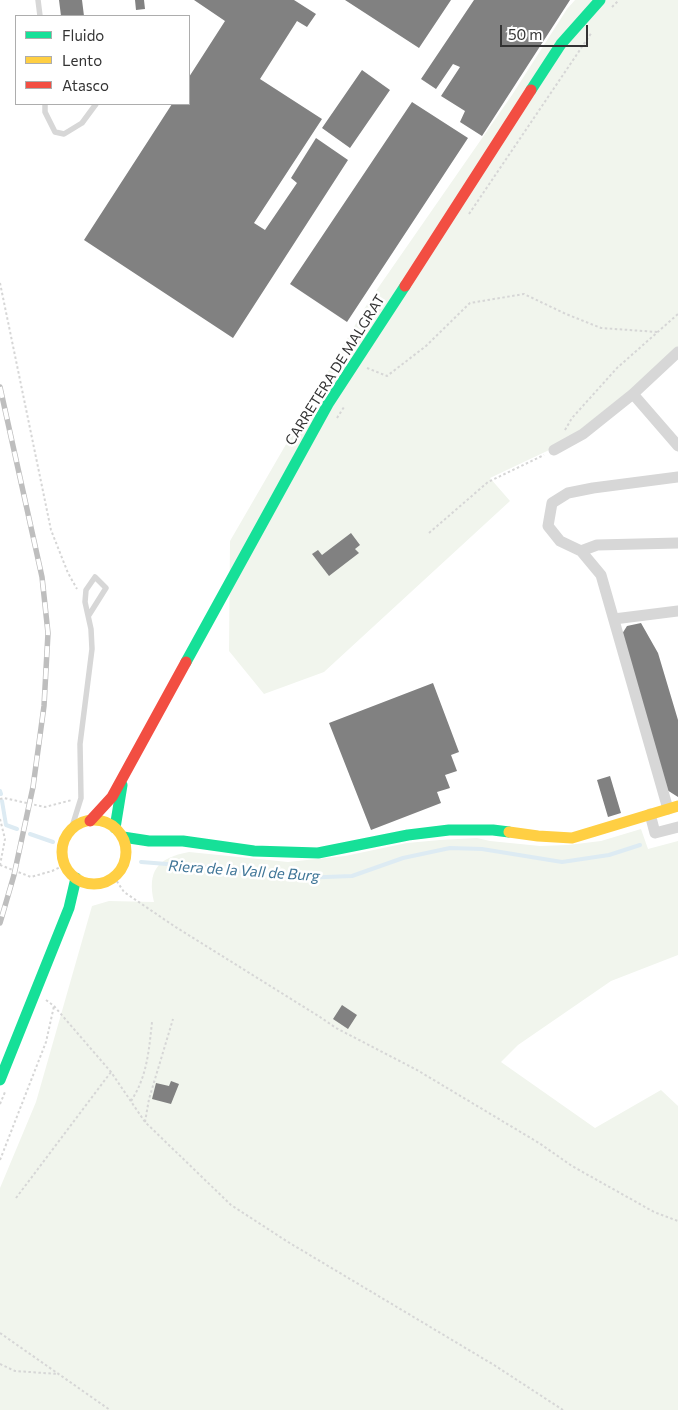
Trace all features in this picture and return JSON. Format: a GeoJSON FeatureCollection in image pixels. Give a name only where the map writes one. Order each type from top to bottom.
{"type":"FeatureCollection","features":[{"type":"Feature","properties":{"kind":"street","name":"CARRETERA DE MALGRAT"},"geometry":{"type":"LineString","coordinates":[[90,821],[112,797],[328,404],[562,44],[600,0]]}},
{"type":"Feature","properties":{"kind":"street"},"geometry":{"type":"LineString","coordinates":[[554,450],[583,434],[633,394],[678,352]]}},
{"type":"Feature","properties":{"kind":"street"},"geometry":{"type":"LineString","coordinates":[[633,394],[678,446]]}},
{"type":"Feature","properties":{"kind":"street"},"geometry":{"type":"LineString","coordinates":[[121,837],[125,862],[122,869],[114,877],[92,884],[76,878],[69,872],[62,854],[64,844],[71,830],[80,824],[90,821],[101,821],[121,837],[149,841],[183,842],[254,851],[318,853],[408,835],[449,830],[493,830],[572,838],[673,807],[601,575],[581,552],[560,541],[548,526],[552,503],[568,493],[678,477]]}},
{"type":"Feature","properties":{"kind":"street"},"geometry":{"type":"LineString","coordinates":[[581,552],[597,546],[678,543]]}},
{"type":"Feature","properties":{"kind":"street"},"geometry":{"type":"LineString","coordinates":[[614,619],[678,611]]}},
{"type":"Feature","properties":{"kind":"street","name":"CARRETERA DE MALGRAT"},"geometry":{"type":"LineString","coordinates":[[121,837],[124,775]]}},
{"type":"Feature","properties":{"kind":"street"},"geometry":{"type":"LineString","coordinates":[[650,814],[655,833],[678,827]]}},
{"type":"Feature","properties":{"kind":"street"},"geometry":{"type":"LineString","coordinates":[[0,1080],[69,908],[76,878]]}},
{"type":"Feature","properties":{"kind":"street"},"geometry":{"type":"LineString","coordinates":[[69,908],[92,884]]}},
{"type":"Feature","properties":{"kind":"lane"},"geometry":{"type":"LineString","coordinates":[[38,0],[40,15]]}},
{"type":"Feature","properties":{"kind":"lane"},"geometry":{"type":"LineString","coordinates":[[45,105],[45,112],[54,132],[64,134],[82,123],[95,105]]}},
{"type":"Feature","properties":{"kind":"lane"},"geometry":{"type":"LineString","coordinates":[[71,830],[80,798],[80,744],[92,649],[89,615],[85,602],[86,590],[95,577],[106,588],[89,615]]}},
{"type":"Feature","properties":{"kind":"path"},"geometry":{"type":"LineString","coordinates":[[607,13],[619,0]]}},
{"type":"Feature","properties":{"kind":"path"},"geometry":{"type":"LineString","coordinates":[[464,221],[596,26]]}},
{"type":"Feature","properties":{"kind":"path"},"geometry":{"type":"LineString","coordinates":[[0,283],[51,530],[68,573],[85,602]]}},
{"type":"Feature","properties":{"kind":"path"},"geometry":{"type":"LineString","coordinates":[[367,368],[387,376],[426,346],[470,303],[524,294],[601,328],[658,332]]}},
{"type":"Feature","properties":{"kind":"path"},"geometry":{"type":"LineString","coordinates":[[429,533],[488,482],[554,450],[572,418],[617,368],[678,314]]}},
{"type":"Feature","properties":{"kind":"path"},"geometry":{"type":"LineString","coordinates":[[338,418],[347,401]]}},
{"type":"Feature","properties":{"kind":"path"},"geometry":{"type":"LineString","coordinates":[[0,799],[4,798],[45,807],[80,798]]}},
{"type":"Feature","properties":{"kind":"path"},"geometry":{"type":"LineString","coordinates":[[0,819],[5,839],[0,865],[31,877],[65,865]]}},
{"type":"Feature","properties":{"kind":"path"},"geometry":{"type":"LineString","coordinates":[[114,877],[124,892],[131,897],[336,1028],[417,1070],[539,1143],[572,1166],[654,1212],[678,1221]]}},
{"type":"Feature","properties":{"kind":"path"},"geometry":{"type":"LineString","coordinates":[[46,999],[111,1072],[145,1122],[231,1206],[494,1365],[563,1410]]}},
{"type":"Feature","properties":{"kind":"path"},"geometry":{"type":"LineString","coordinates":[[0,1160],[46,1042],[54,1006]]}},
{"type":"Feature","properties":{"kind":"path"},"geometry":{"type":"LineString","coordinates":[[145,1122],[149,1100],[173,1019]]}},
{"type":"Feature","properties":{"kind":"path"},"geometry":{"type":"LineString","coordinates":[[131,1101],[139,1089],[148,1056],[152,1022]]}},
{"type":"Feature","properties":{"kind":"path"},"geometry":{"type":"LineString","coordinates":[[16,1198],[111,1072]]}},
{"type":"Feature","properties":{"kind":"path"},"geometry":{"type":"LineString","coordinates":[[0,1333],[110,1410]]}},
{"type":"Feature","properties":{"kind":"path"},"geometry":{"type":"LineString","coordinates":[[0,1364],[15,1371],[60,1374]]}},
{"type":"Feature","properties":{"kind":"shaded area"},"geometry":{"type":"Polygon","coordinates":[[[575,0],[678,0],[678,352],[583,434],[490,478],[510,501],[324,672],[264,694],[229,651],[230,541],[369,301],[512,95],[567,9],[575,0]]]}},
{"type":"Feature","properties":{"kind":"shaded area"},"geometry":{"type":"Polygon","coordinates":[[[641,829],[648,849],[678,841],[678,955],[611,981],[518,1045],[501,1062],[595,1128],[661,1090],[678,1106],[678,1410],[0,1410],[0,1188],[36,1102],[92,906],[109,901],[154,902],[152,882],[157,868],[169,858],[189,852],[288,862],[345,856],[407,843],[440,840],[477,838],[540,846],[568,845],[601,841],[641,829]]]}},
{"type":"Feature","properties":{"kind":"building"},"geometry":{"type":"Polygon","coordinates":[[[59,0],[82,0],[84,15],[61,15],[59,0]]]}},
{"type":"Feature","properties":{"kind":"building"},"geometry":{"type":"Polygon","coordinates":[[[135,0],[144,0],[145,9],[136,10],[135,0]]]}},
{"type":"Feature","properties":{"kind":"building"},"geometry":{"type":"Polygon","coordinates":[[[194,0],[294,0],[316,14],[307,27],[297,21],[260,79],[322,119],[254,223],[265,230],[297,183],[291,178],[316,138],[348,160],[233,338],[84,240],[171,105],[190,105],[190,75],[225,21],[194,0]]]}},
{"type":"Feature","properties":{"kind":"building"},"geometry":{"type":"Polygon","coordinates":[[[345,0],[451,0],[419,48],[345,0]]]}},
{"type":"Feature","properties":{"kind":"building"},"geometry":{"type":"Polygon","coordinates":[[[474,0],[570,0],[482,136],[460,122],[465,111],[441,96],[460,67],[453,64],[436,89],[421,79],[474,0]]]}},
{"type":"Feature","properties":{"kind":"building"},"geometry":{"type":"Polygon","coordinates":[[[362,70],[390,90],[350,148],[322,128],[362,70]]]}},
{"type":"Feature","properties":{"kind":"building"},"geometry":{"type":"Polygon","coordinates":[[[412,102],[468,138],[347,322],[290,284],[412,102]]]}},
{"type":"Feature","properties":{"kind":"building"},"geometry":{"type":"Polygon","coordinates":[[[351,533],[360,545],[355,549],[359,553],[329,576],[312,554],[318,550],[322,555],[351,533]]]}},
{"type":"Feature","properties":{"kind":"building"},"geometry":{"type":"Polygon","coordinates":[[[641,623],[658,653],[678,720],[678,797],[667,790],[622,634],[627,626],[641,623]]]}},
{"type":"Feature","properties":{"kind":"building"},"geometry":{"type":"Polygon","coordinates":[[[433,683],[459,752],[451,755],[457,771],[445,775],[450,788],[437,792],[441,803],[371,830],[329,723],[433,683]]]}},
{"type":"Feature","properties":{"kind":"building"},"geometry":{"type":"Polygon","coordinates":[[[610,776],[621,813],[608,817],[597,780],[610,776]]]}},
{"type":"Feature","properties":{"kind":"building"},"geometry":{"type":"Polygon","coordinates":[[[342,1005],[357,1015],[348,1029],[333,1019],[342,1005]]]}},
{"type":"Feature","properties":{"kind":"building"},"geometry":{"type":"Polygon","coordinates":[[[171,1081],[179,1084],[171,1104],[152,1099],[156,1083],[169,1086],[171,1081]]]}},
{"type":"Feature","properties":{"kind":"waterway","name":"Riera de la Vall de Burg"},"geometry":{"type":"LineString","coordinates":[[2,801],[6,825],[17,829]]}},
{"type":"Feature","properties":{"kind":"waterway","name":"Riera de la Vall de Burg"},"geometry":{"type":"LineString","coordinates":[[30,834],[53,842]]}},
{"type":"Feature","properties":{"kind":"waterway","name":"Riera de la Vall de Burg"},"geometry":{"type":"LineString","coordinates":[[141,862],[300,878],[352,876],[403,858],[450,848],[482,849],[562,862],[609,855],[640,845]]}},
{"type":"Feature","properties":{"kind":"railway"},"geometry":{"type":"LineString","coordinates":[[0,387],[42,577],[48,633],[44,706],[33,787],[14,875],[0,923]]}},
{"type":"Feature","properties":{"kind":"traffic: fast"},"geometry":{"type":"LineString","coordinates":[[531,90],[561,44],[600,0]]}},
{"type":"Feature","properties":{"kind":"traffic: fast"},"geometry":{"type":"LineString","coordinates":[[186,662],[328,404],[405,286]]}},
{"type":"Feature","properties":{"kind":"traffic: fast"},"geometry":{"type":"LineString","coordinates":[[115,828],[122,785]]}},
{"type":"Feature","properties":{"kind":"traffic: fast"},"geometry":{"type":"LineString","coordinates":[[123,837],[149,841],[183,841],[254,851],[318,853],[408,835],[449,830],[509,832]]}},
{"type":"Feature","properties":{"kind":"traffic: fast"},"geometry":{"type":"LineString","coordinates":[[0,1080],[69,908],[76,878]]}},
{"type":"Feature","properties":{"kind":"traffic: slow"},"geometry":{"type":"LineString","coordinates":[[509,832],[572,838],[678,806]]}},
{"type":"Feature","properties":{"kind":"traffic: slow"},"geometry":{"type":"LineString","coordinates":[[94,820],[112,826],[120,834],[126,852],[120,870],[112,878],[94,884],[76,878],[68,870],[62,852],[68,834],[76,826],[94,820]]}},
{"type":"Feature","properties":{"kind":"traffic: jam"},"geometry":{"type":"LineString","coordinates":[[405,286],[531,90]]}},
{"type":"Feature","properties":{"kind":"traffic: jam"},"geometry":{"type":"LineString","coordinates":[[90,821],[112,797],[186,662]]}}]}
